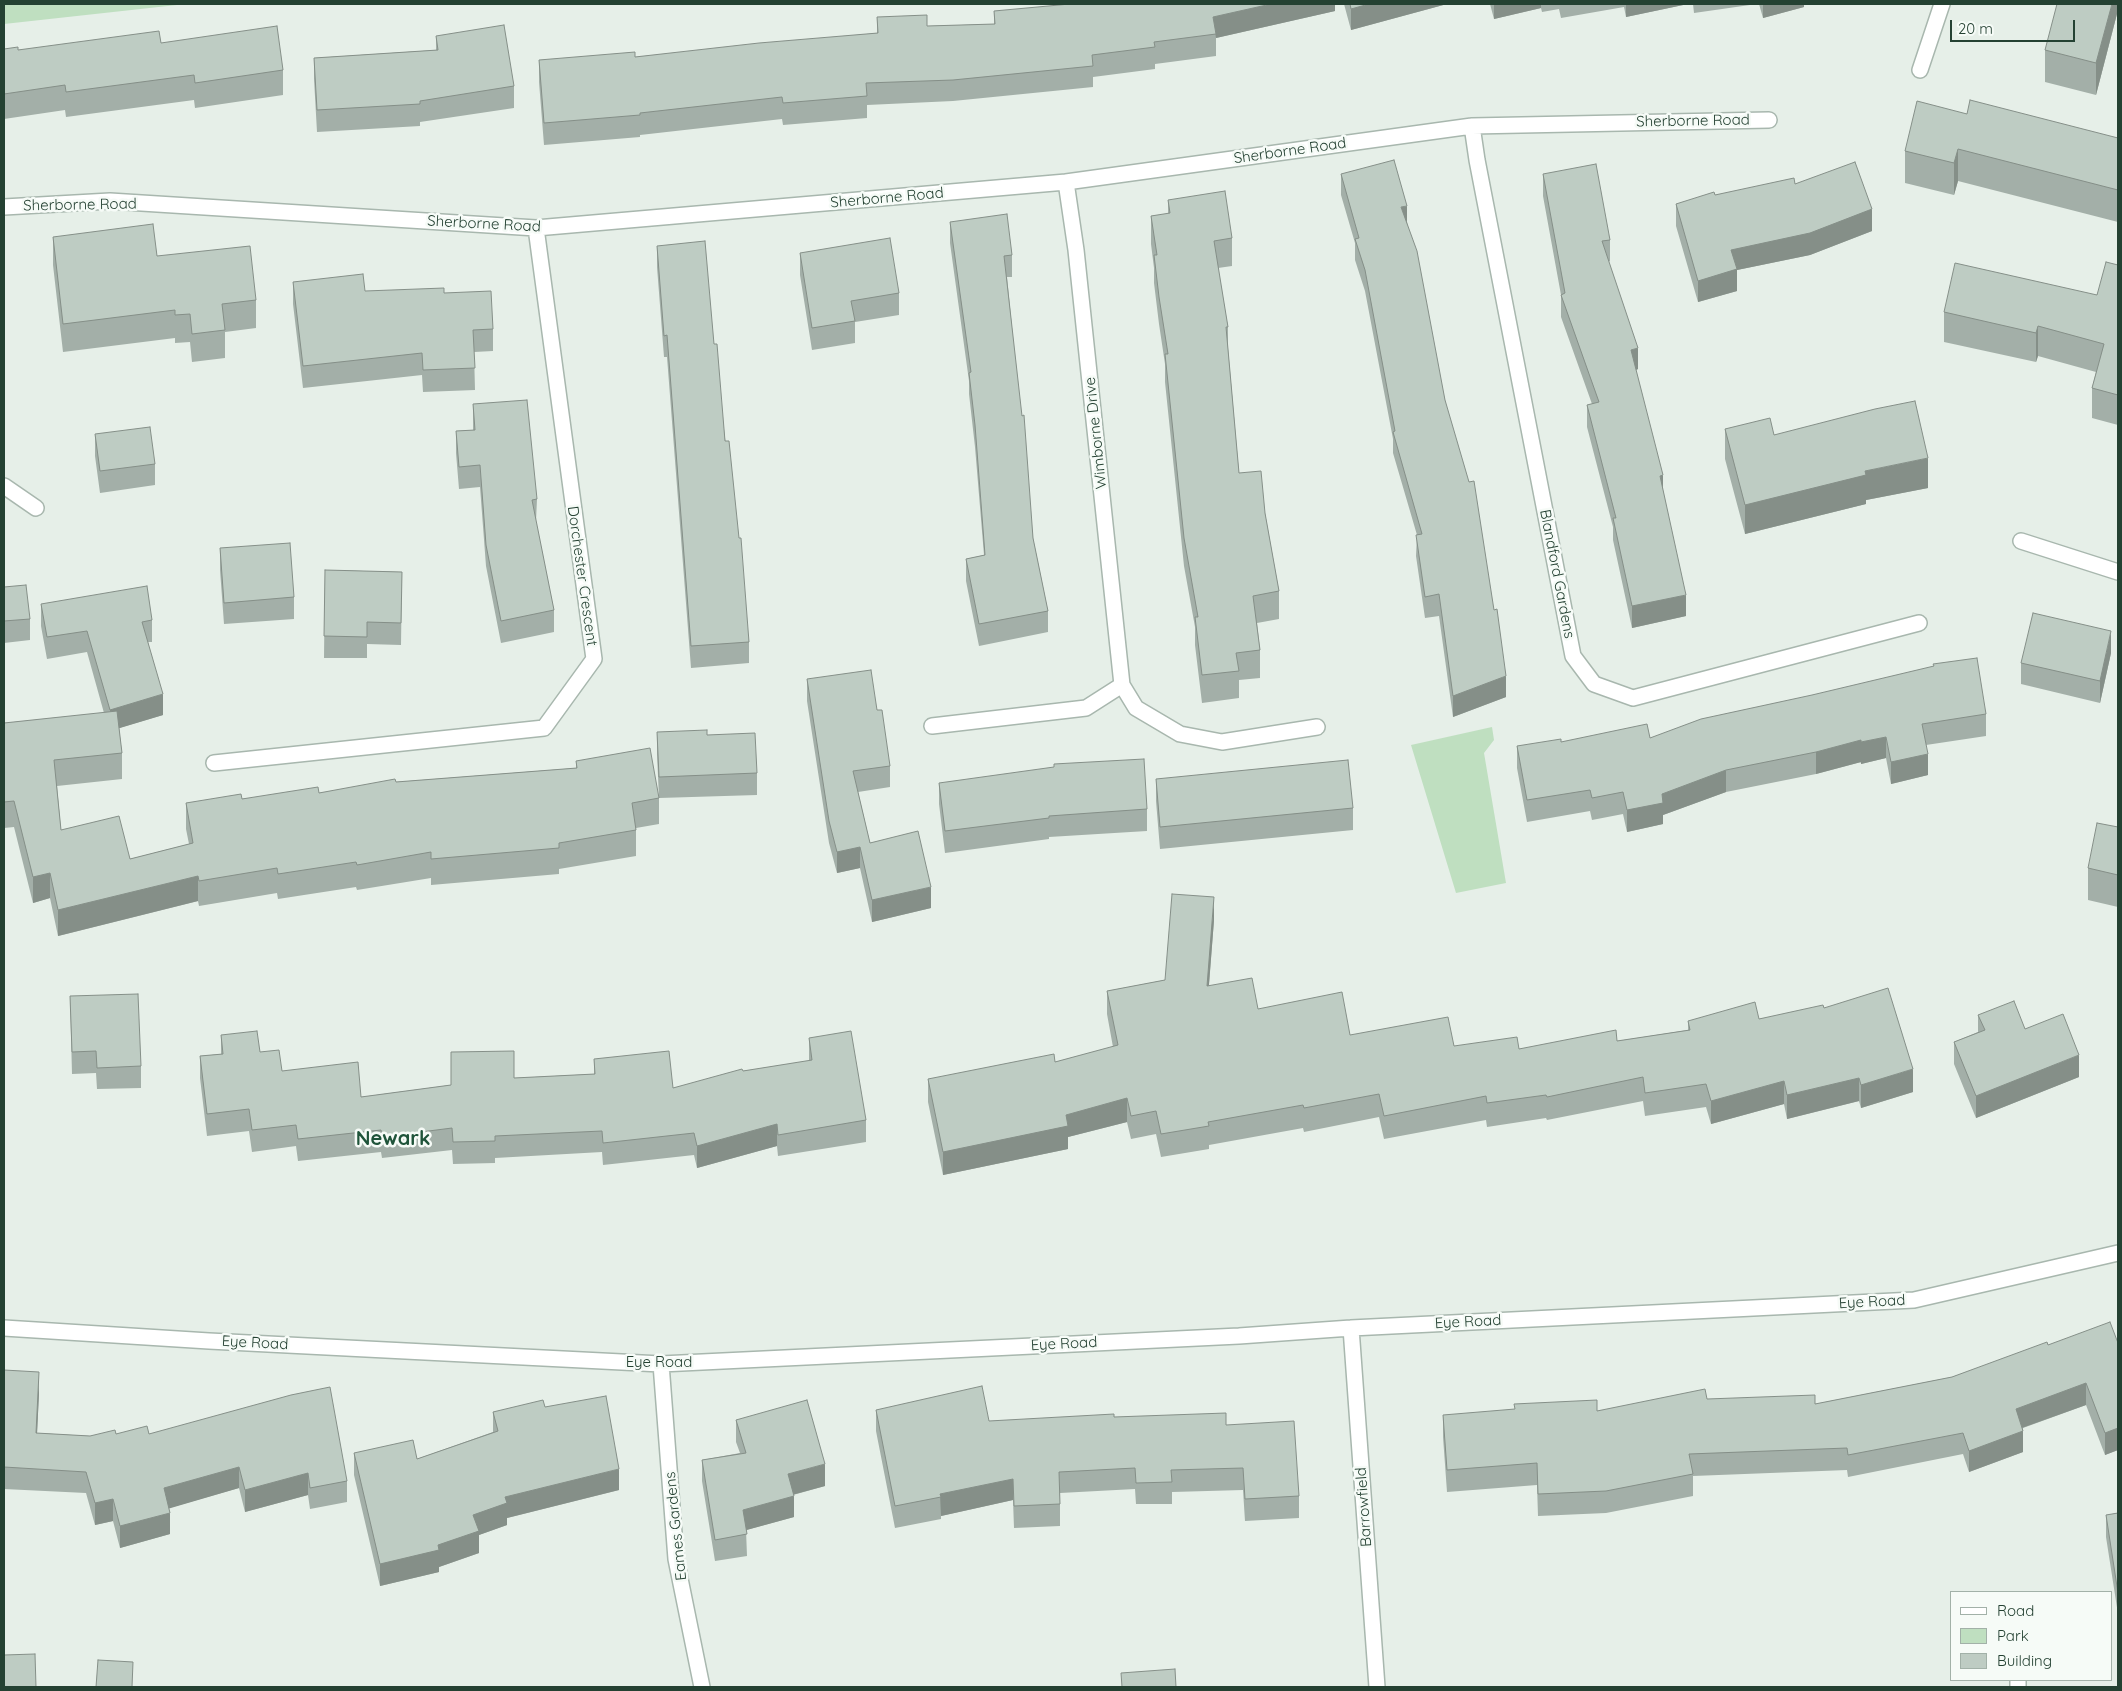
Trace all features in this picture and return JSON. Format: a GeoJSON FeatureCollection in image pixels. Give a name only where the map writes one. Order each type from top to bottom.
{"type":"FeatureCollection","features":[{"type":"Feature","properties":{"kind":"street"},"geometry":{"type":"LineString","coordinates":[[1920,70],[1942,4]]}},
{"type":"Feature","properties":{"kind":"street","name":"Sherborne Road"},"geometry":{"type":"LineString","coordinates":[[4,207],[110,201],[536,228],[1066,182],[1472,126],[1769,120]]}},
{"type":"Feature","properties":{"kind":"street","name":"Blandford Gardens"},"geometry":{"type":"LineString","coordinates":[[1472,126],[1573,656],[1594,684],[1633,698],[1919,623]]}},
{"type":"Feature","properties":{"kind":"street","name":"Wimborne Drive"},"geometry":{"type":"LineString","coordinates":[[1066,182],[1076,250],[1122,685],[1136,708],[1180,734],[1222,742],[1317,727]]}},
{"type":"Feature","properties":{"kind":"street","name":"Dorchester Crescent"},"geometry":{"type":"LineString","coordinates":[[214,763],[544,728],[594,659],[536,228]]}},
{"type":"Feature","properties":{"kind":"street"},"geometry":{"type":"LineString","coordinates":[[4,486],[36,508]]}},
{"type":"Feature","properties":{"kind":"street"},"geometry":{"type":"LineString","coordinates":[[2022,541],[2118,572]]}},
{"type":"Feature","properties":{"kind":"street"},"geometry":{"type":"LineString","coordinates":[[932,726],[1086,708],[1122,685]]}},
{"type":"Feature","properties":{"kind":"street","name":"Eye Road"},"geometry":{"type":"LineString","coordinates":[[4,1328],[199,1341],[661,1364],[1239,1336],[1351,1328],[1914,1300],[2118,1253]]}},
{"type":"Feature","properties":{"kind":"street","name":"Barrowfield"},"geometry":{"type":"LineString","coordinates":[[1351,1328],[1378,1687]]}},
{"type":"Feature","properties":{"kind":"street","name":"Eames Gardens"},"geometry":{"type":"LineString","coordinates":[[661,1364],[676,1559],[702,1687]]}},
{"type":"Feature","properties":{"kind":"green space"},"geometry":{"type":"Polygon","coordinates":[[[4,4],[186,4],[4,24],[4,4]]]}},
{"type":"Feature","properties":{"kind":"green space"},"geometry":{"type":"Polygon","coordinates":[[[1492,727],[1494,740],[1484,753],[1506,883],[1456,893],[1411,745],[1492,727]]]}},
{"type":"Feature","properties":{"kind":"building"},"geometry":{"type":"Polygon","coordinates":[[[1070,4],[1271,4],[1213,17],[1216,34],[1154,42],[1155,47],[1092,55],[1093,66],[953,80],[866,83],[867,96],[783,103],[782,97],[640,113],[640,115],[544,123],[539,60],[635,52],[635,57],[759,43],[878,33],[877,17],[927,15],[927,26],[995,24],[994,11],[1070,4]]]}},
{"type":"Feature","properties":{"kind":"building"},"geometry":{"type":"Polygon","coordinates":[[[1350,4],[1369,4],[1351,9],[1350,4]]]}},
{"type":"Feature","properties":{"kind":"building"},"geometry":{"type":"Polygon","coordinates":[[[2057,4],[2112,4],[2096,63],[2045,50],[2057,4]]]}},
{"type":"Feature","properties":{"kind":"building"},"geometry":{"type":"Polygon","coordinates":[[[504,25],[514,86],[420,101],[420,104],[317,110],[314,58],[438,50],[436,36],[504,25]]]}},
{"type":"Feature","properties":{"kind":"building"},"geometry":{"type":"Polygon","coordinates":[[[277,26],[283,70],[195,83],[194,75],[66,92],[65,85],[4,94],[4,49],[18,47],[18,50],[159,31],[161,43],[277,26]]]}},
{"type":"Feature","properties":{"kind":"building"},"geometry":{"type":"Polygon","coordinates":[[[1970,100],[2118,138],[2118,190],[1958,149],[1954,163],[1905,151],[1917,101],[1967,114],[1970,100]]]}},
{"type":"Feature","properties":{"kind":"building"},"geometry":{"type":"Polygon","coordinates":[[[1394,160],[1407,206],[1401,207],[1417,251],[1445,400],[1469,482],[1474,481],[1494,610],[1497,609],[1506,676],[1453,696],[1439,594],[1425,597],[1416,535],[1422,534],[1393,432],[1395,431],[1365,270],[1355,239],[1359,238],[1341,174],[1394,160]]]}},
{"type":"Feature","properties":{"kind":"building"},"geometry":{"type":"Polygon","coordinates":[[[1855,162],[1872,209],[1810,233],[1731,250],[1737,269],[1698,281],[1676,204],[1714,192],[1715,195],[1794,178],[1795,184],[1855,162]]]}},
{"type":"Feature","properties":{"kind":"building"},"geometry":{"type":"Polygon","coordinates":[[[1596,164],[1610,240],[1602,241],[1638,348],[1631,350],[1663,475],[1660,476],[1686,595],[1632,606],[1613,518],[1616,518],[1587,405],[1599,402],[1561,295],[1565,293],[1543,174],[1596,164]]]}},
{"type":"Feature","properties":{"kind":"building"},"geometry":{"type":"Polygon","coordinates":[[[1225,191],[1232,238],[1214,241],[1228,327],[1226,327],[1239,473],[1261,471],[1265,513],[1279,591],[1253,596],[1260,650],[1236,653],[1239,671],[1202,675],[1195,617],[1198,617],[1184,538],[1165,354],[1168,354],[1159,297],[1154,255],[1157,255],[1151,216],[1170,213],[1168,200],[1225,191]]]}},
{"type":"Feature","properties":{"kind":"building"},"geometry":{"type":"Polygon","coordinates":[[[1007,214],[1012,255],[1004,256],[1022,416],[1024,415],[1033,538],[1048,611],[979,624],[966,559],[985,555],[969,373],[971,372],[950,222],[1007,214]]]}},
{"type":"Feature","properties":{"kind":"building"},"geometry":{"type":"Polygon","coordinates":[[[153,224],[157,256],[250,246],[256,300],[222,304],[225,330],[192,334],[190,314],[175,315],[175,310],[63,324],[53,237],[153,224]]]}},
{"type":"Feature","properties":{"kind":"building"},"geometry":{"type":"Polygon","coordinates":[[[890,238],[899,293],[851,301],[855,321],[812,328],[800,253],[890,238]]]}},
{"type":"Feature","properties":{"kind":"building"},"geometry":{"type":"Polygon","coordinates":[[[705,241],[714,344],[717,344],[725,441],[729,441],[739,538],[741,538],[749,642],[691,646],[667,335],[664,336],[657,246],[705,241]]]}},
{"type":"Feature","properties":{"kind":"building"},"geometry":{"type":"Polygon","coordinates":[[[2106,262],[2118,265],[2118,395],[2092,388],[2104,344],[2038,326],[2036,333],[1944,312],[1955,263],[2097,295],[2106,262]]]}},
{"type":"Feature","properties":{"kind":"building"},"geometry":{"type":"Polygon","coordinates":[[[363,274],[365,291],[444,288],[444,293],[491,291],[493,329],[473,330],[475,368],[423,370],[422,353],[303,366],[293,282],[363,274]]]}},
{"type":"Feature","properties":{"kind":"building"},"geometry":{"type":"Polygon","coordinates":[[[527,400],[537,499],[532,500],[554,610],[501,621],[486,545],[480,465],[459,467],[456,431],[475,430],[473,404],[527,400]]]}},
{"type":"Feature","properties":{"kind":"building"},"geometry":{"type":"Polygon","coordinates":[[[1915,401],[1928,458],[1865,471],[1866,475],[1745,505],[1725,429],[1770,418],[1774,435],[1875,409],[1915,401]]]}},
{"type":"Feature","properties":{"kind":"building"},"geometry":{"type":"Polygon","coordinates":[[[150,427],[155,464],[100,471],[95,434],[150,427]]]}},
{"type":"Feature","properties":{"kind":"building"},"geometry":{"type":"Polygon","coordinates":[[[290,543],[294,597],[224,603],[220,548],[290,543]]]}},
{"type":"Feature","properties":{"kind":"building"},"geometry":{"type":"Polygon","coordinates":[[[325,570],[402,572],[401,623],[367,622],[367,637],[324,636],[325,570]]]}},
{"type":"Feature","properties":{"kind":"building"},"geometry":{"type":"Polygon","coordinates":[[[26,585],[30,619],[4,621],[4,587],[26,585]]]}},
{"type":"Feature","properties":{"kind":"building"},"geometry":{"type":"Polygon","coordinates":[[[147,586],[152,620],[142,622],[163,694],[110,710],[87,631],[47,637],[41,604],[147,586]]]}},
{"type":"Feature","properties":{"kind":"building"},"geometry":{"type":"Polygon","coordinates":[[[2033,613],[2111,631],[2100,681],[2021,663],[2033,613]]]}},
{"type":"Feature","properties":{"kind":"building"},"geometry":{"type":"Polygon","coordinates":[[[1977,658],[1986,714],[1922,724],[1928,754],[1891,762],[1886,737],[1861,742],[1861,740],[1816,752],[1726,770],[1662,794],[1663,803],[1627,810],[1623,792],[1592,798],[1590,790],[1527,800],[1517,746],[1561,739],[1561,742],[1647,724],[1650,738],[1701,719],[1812,695],[1934,666],[1933,664],[1977,658]]]}},
{"type":"Feature","properties":{"kind":"building"},"geometry":{"type":"Polygon","coordinates":[[[871,670],[877,710],[882,710],[890,766],[853,771],[870,843],[918,831],[931,887],[872,900],[860,847],[837,852],[829,821],[807,679],[871,670]]]}},
{"type":"Feature","properties":{"kind":"building"},"geometry":{"type":"Polygon","coordinates":[[[117,711],[122,753],[54,760],[61,830],[119,816],[130,859],[193,843],[186,803],[241,794],[242,799],[318,787],[319,793],[395,779],[396,782],[577,768],[576,761],[650,748],[659,798],[632,803],[636,830],[559,843],[559,848],[431,859],[431,852],[357,865],[356,862],[278,874],[277,868],[199,881],[198,876],[58,910],[50,873],[33,877],[14,801],[4,802],[4,723],[117,711]]]}},
{"type":"Feature","properties":{"kind":"building"},"geometry":{"type":"Polygon","coordinates":[[[707,730],[707,735],[755,733],[757,773],[659,777],[657,732],[707,730]]]}},
{"type":"Feature","properties":{"kind":"building"},"geometry":{"type":"Polygon","coordinates":[[[1144,759],[1147,809],[1049,816],[1049,818],[945,831],[939,783],[1054,767],[1054,764],[1144,759]]]}},
{"type":"Feature","properties":{"kind":"building"},"geometry":{"type":"Polygon","coordinates":[[[1348,760],[1353,808],[1160,827],[1156,779],[1348,760]]]}},
{"type":"Feature","properties":{"kind":"building"},"geometry":{"type":"Polygon","coordinates":[[[2097,823],[2118,827],[2118,875],[2088,868],[2097,823]]]}},
{"type":"Feature","properties":{"kind":"building"},"geometry":{"type":"Polygon","coordinates":[[[1172,894],[1214,897],[1207,986],[1252,978],[1258,1009],[1342,992],[1350,1035],[1448,1017],[1454,1046],[1517,1037],[1519,1049],[1616,1030],[1617,1041],[1690,1030],[1688,1021],[1755,1002],[1759,1019],[1823,1005],[1824,1008],[1888,988],[1913,1069],[1861,1085],[1859,1078],[1787,1095],[1784,1081],[1711,1101],[1706,1084],[1645,1093],[1643,1077],[1547,1097],[1546,1095],[1487,1103],[1486,1096],[1384,1116],[1379,1094],[1304,1108],[1303,1105],[1208,1122],[1209,1126],[1161,1134],[1156,1111],[1131,1116],[1127,1098],[1066,1115],[1068,1126],[943,1152],[928,1079],[1054,1054],[1055,1062],[1118,1045],[1107,991],[1165,980],[1172,894]]]}},
{"type":"Feature","properties":{"kind":"building"},"geometry":{"type":"Polygon","coordinates":[[[138,994],[141,1066],[97,1068],[96,1051],[72,1052],[70,996],[138,994]]]}},
{"type":"Feature","properties":{"kind":"building"},"geometry":{"type":"Polygon","coordinates":[[[2014,1001],[2025,1029],[2063,1014],[2079,1055],[1976,1096],[1954,1042],[1985,1030],[1978,1015],[2014,1001]]]}},
{"type":"Feature","properties":{"kind":"building"},"geometry":{"type":"Polygon","coordinates":[[[257,1031],[260,1052],[279,1050],[282,1071],[358,1062],[361,1097],[451,1085],[451,1052],[514,1051],[514,1078],[595,1074],[594,1059],[669,1051],[673,1088],[742,1069],[743,1071],[812,1060],[809,1038],[851,1031],[866,1120],[778,1135],[777,1124],[697,1146],[694,1133],[603,1143],[602,1131],[495,1136],[495,1141],[453,1142],[452,1128],[382,1137],[381,1130],[298,1139],[296,1125],[252,1130],[249,1109],[207,1114],[200,1056],[223,1054],[221,1035],[257,1031]]]}},
{"type":"Feature","properties":{"kind":"building"},"geometry":{"type":"Polygon","coordinates":[[[2110,1322],[2118,1343],[2118,1428],[2105,1433],[2086,1383],[2016,1409],[2023,1431],[1969,1451],[1963,1433],[1848,1455],[1847,1448],[1689,1454],[1693,1474],[1606,1491],[1538,1494],[1537,1463],[1447,1470],[1443,1415],[1515,1409],[1514,1404],[1597,1400],[1597,1411],[1705,1389],[1707,1399],[1815,1395],[1815,1404],[1952,1377],[2047,1342],[2048,1345],[2110,1322]]]}},
{"type":"Feature","properties":{"kind":"building"},"geometry":{"type":"Polygon","coordinates":[[[4,1370],[39,1372],[36,1433],[90,1436],[115,1430],[116,1434],[147,1426],[149,1434],[291,1395],[330,1387],[347,1481],[310,1488],[308,1473],[245,1490],[239,1467],[164,1488],[170,1513],[120,1526],[113,1499],[95,1503],[86,1472],[4,1467],[4,1370]]]}},
{"type":"Feature","properties":{"kind":"building"},"geometry":{"type":"Polygon","coordinates":[[[982,1386],[989,1421],[1114,1414],[1114,1417],[1226,1413],[1226,1425],[1294,1421],[1299,1496],[1245,1499],[1243,1468],[1171,1470],[1172,1482],[1136,1483],[1135,1468],[1059,1472],[1060,1504],[1014,1506],[1013,1479],[940,1494],[941,1497],[895,1506],[876,1410],[982,1386]]]}},
{"type":"Feature","properties":{"kind":"building"},"geometry":{"type":"Polygon","coordinates":[[[606,1396],[619,1469],[505,1497],[507,1503],[473,1515],[479,1531],[438,1545],[439,1550],[380,1564],[354,1453],[413,1440],[417,1459],[498,1431],[493,1412],[543,1400],[545,1407],[606,1396]]]}},
{"type":"Feature","properties":{"kind":"building"},"geometry":{"type":"Polygon","coordinates":[[[807,1400],[825,1464],[788,1474],[794,1496],[743,1510],[747,1534],[715,1540],[702,1460],[746,1453],[736,1420],[807,1400]]]}},
{"type":"Feature","properties":{"kind":"building"},"geometry":{"type":"Polygon","coordinates":[[[2118,1513],[2118,1593],[2106,1515],[2118,1513]]]}},
{"type":"Feature","properties":{"kind":"building"},"geometry":{"type":"Polygon","coordinates":[[[35,1654],[36,1687],[4,1687],[4,1655],[35,1654]]]}},
{"type":"Feature","properties":{"kind":"building"},"geometry":{"type":"Polygon","coordinates":[[[98,1660],[133,1662],[132,1687],[96,1687],[98,1660]]]}},
{"type":"Feature","properties":{"kind":"building"},"geometry":{"type":"Polygon","coordinates":[[[1175,1669],[1176,1687],[1122,1687],[1121,1673],[1175,1669]]]}},
{"type":"Feature","properties":{"kind":"district","name":"Newark"},"geometry":{"type":"Point","coordinates":[393,1139]}}]}
